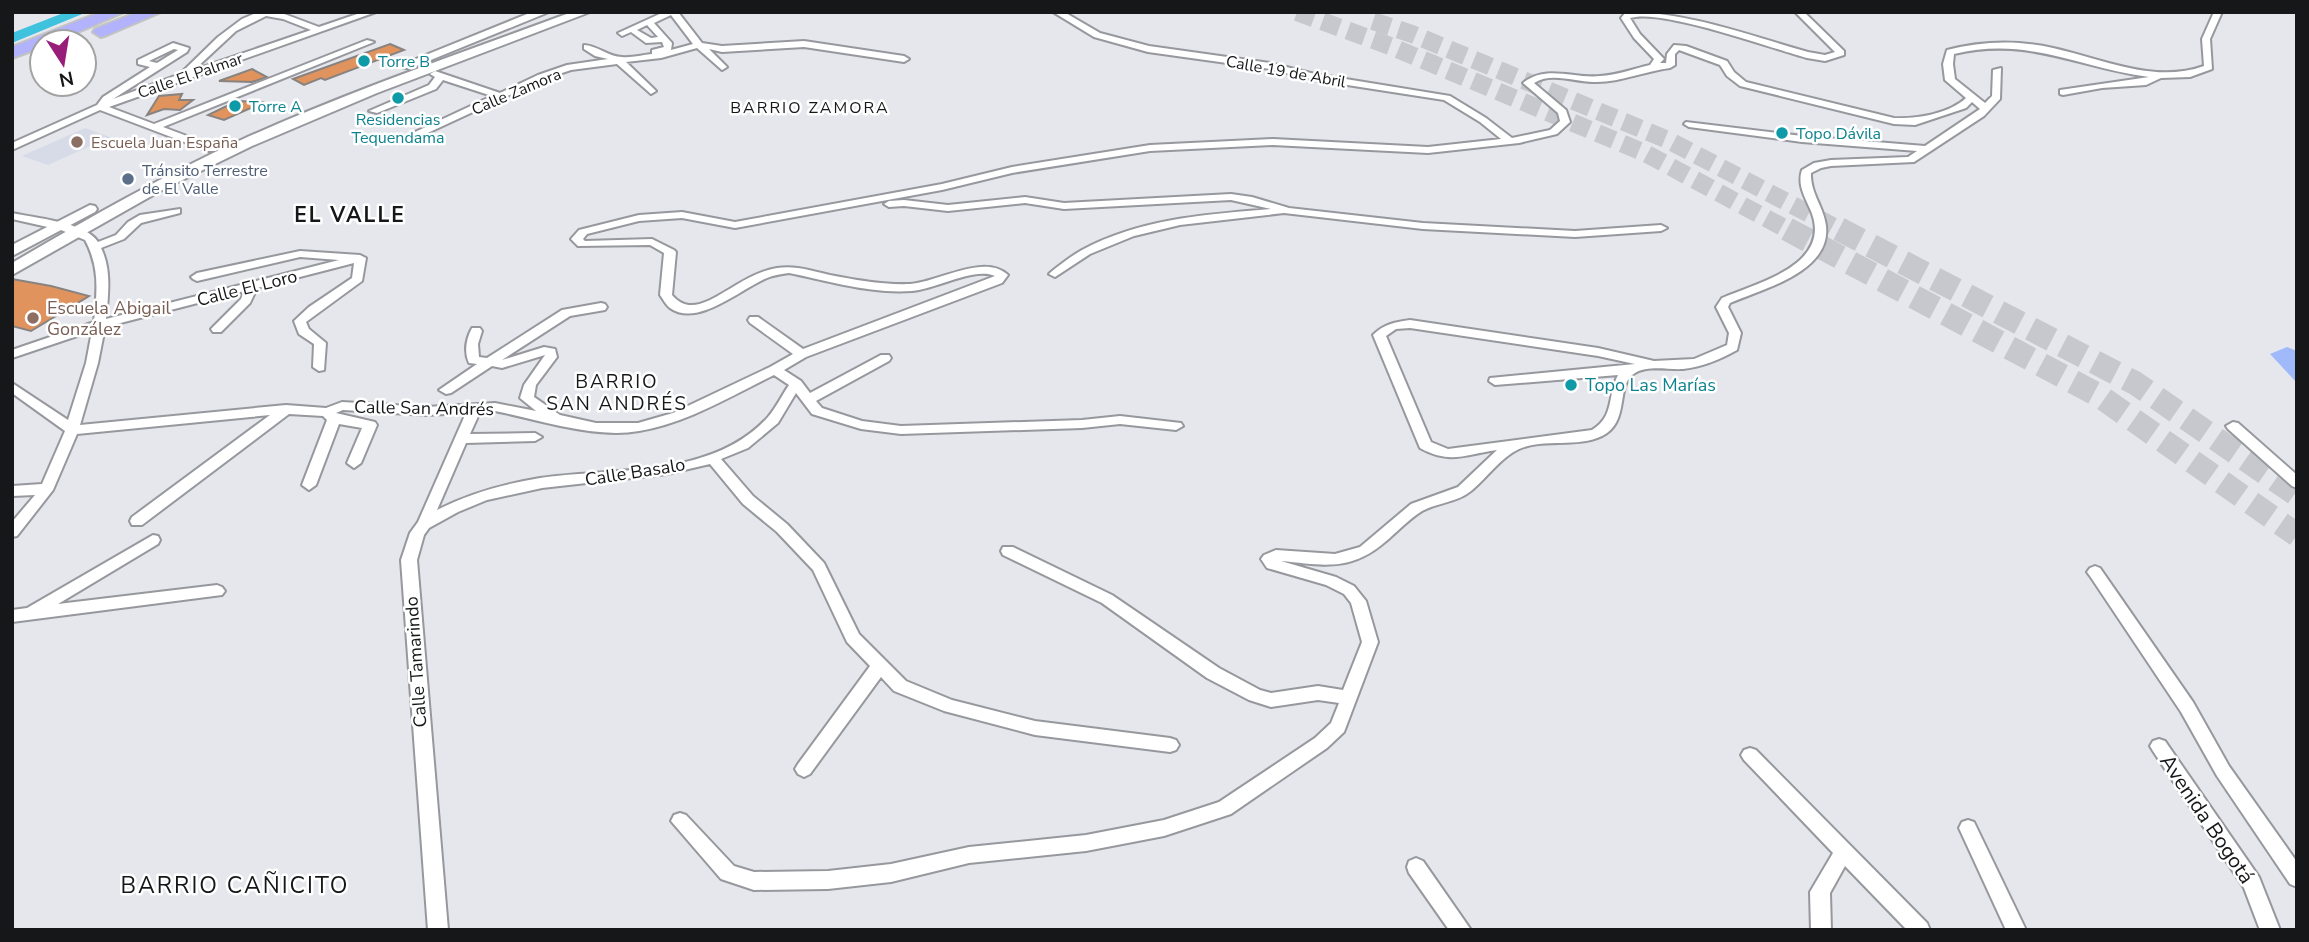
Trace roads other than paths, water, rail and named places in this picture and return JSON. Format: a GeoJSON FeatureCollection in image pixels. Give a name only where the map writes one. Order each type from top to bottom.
{"type":"FeatureCollection","features":[{"type":"Feature","properties":{"kind":"highway"},"geometry":{"type":"LineString","coordinates":[[12,53],[116,12]]}},
{"type":"Feature","properties":{"kind":"highway"},"geometry":{"type":"LineString","coordinates":[[95,28],[135,12]]}},
{"type":"Feature","properties":{"kind":"highway"},"geometry":{"type":"LineString","coordinates":[[98,31],[153,12]]}},
{"type":"Feature","properties":{"kind":"main road"},"geometry":{"type":"LineString","coordinates":[[12,251],[212,149],[440,51],[543,12]]}},
{"type":"Feature","properties":{"kind":"main road"},"geometry":{"type":"LineString","coordinates":[[12,270],[76,232],[246,144],[425,71],[584,12]]}},
{"type":"Feature","properties":{"kind":"street","name":"Calle El Palmar"},"geometry":{"type":"LineString","coordinates":[[12,147],[100,107],[372,12]]}},
{"type":"Feature","properties":{"kind":"street"},"geometry":{"type":"LineString","coordinates":[[622,33],[672,12],[699,45],[722,67]]}},
{"type":"Feature","properties":{"kind":"street","name":"Calle 19 de Abril"},"geometry":{"type":"LineString","coordinates":[[1057,12],[1097,35],[1148,49],[1270,66],[1315,77],[1447,98],[1483,120],[1510,141]]}},
{"type":"Feature","properties":{"kind":"street"},"geometry":{"type":"LineString","coordinates":[[1653,67],[1659,59],[1637,36],[1625,18],[1629,14],[1656,15],[1696,23],[1807,55],[1825,58],[1841,53],[1799,12]]}},
{"type":"Feature","properties":{"kind":"street"},"geometry":{"type":"LineString","coordinates":[[1985,108],[1950,80],[1948,64],[1951,52],[1995,44],[2031,47],[2158,77],[2199,73],[2209,67],[2206,40],[2218,12]]}},
{"type":"Feature","properties":{"kind":"street"},"geometry":{"type":"LineString","coordinates":[[183,77],[204,52],[258,15],[270,13],[319,30]]}},
{"type":"Feature","properties":{"kind":"street"},"geometry":{"type":"LineString","coordinates":[[587,47],[607,56],[626,57],[665,50],[669,45],[649,22]]}},
{"type":"Feature","properties":{"kind":"street"},"geometry":{"type":"LineString","coordinates":[[635,32],[649,41],[665,39]]}},
{"type":"Feature","properties":{"kind":"street"},"geometry":{"type":"LineString","coordinates":[[153,128],[370,41]]}},
{"type":"Feature","properties":{"kind":"street","name":"Calle Zamora"},"geometry":{"type":"LineString","coordinates":[[419,134],[541,77],[570,67],[660,55],[699,45],[722,49],[804,44],[904,59]]}},
{"type":"Feature","properties":{"kind":"street"},"geometry":{"type":"LineString","coordinates":[[804,211],[929,189],[1012,170],[1150,148],[1273,142],[1428,149],[1510,141],[1553,132],[1566,122],[1563,112],[1528,83],[1535,78],[1560,76],[1601,80],[1670,65],[1671,54],[1677,47],[1724,63],[1730,74],[1743,84],[1894,121],[1916,122],[1963,106],[1970,98]]}},
{"type":"Feature","properties":{"kind":"street"},"geometry":{"type":"LineString","coordinates":[[618,60],[651,91]]}},
{"type":"Feature","properties":{"kind":"street"},"geometry":{"type":"LineString","coordinates":[[157,66],[106,99],[100,107],[212,149]]}},
{"type":"Feature","properties":{"kind":"street"},"geometry":{"type":"LineString","coordinates":[[1495,381],[1695,362],[1718,356],[1733,347],[1735,333],[1722,307],[1726,301],[1791,274],[1815,249],[1821,229],[1804,186],[1806,172],[1831,163],[1910,160],[1981,114],[1997,97],[1998,69]]}},
{"type":"Feature","properties":{"kind":"street"},"geometry":{"type":"LineString","coordinates":[[425,71],[500,96]]}},
{"type":"Feature","properties":{"kind":"street"},"geometry":{"type":"LineString","coordinates":[[374,111],[433,87],[436,80],[442,76]]}},
{"type":"Feature","properties":{"kind":"street"},"geometry":{"type":"LineString","coordinates":[[2063,92],[2102,85],[2147,82],[2158,77]]}},
{"type":"Feature","properties":{"kind":"street"},"geometry":{"type":"LineString","coordinates":[[1689,124],[1802,139],[1929,149]]}},
{"type":"Feature","properties":{"kind":"street"},"geometry":{"type":"LineString","coordinates":[[804,211],[904,203],[957,208],[1025,200],[1064,206],[1206,197],[1252,200],[1288,211],[1423,226],[1575,234],[1661,228]]}},
{"type":"Feature","properties":{"kind":"street"},"geometry":{"type":"LineString","coordinates":[[94,247],[120,237],[127,225],[134,221],[176,211]]}},
{"type":"Feature","properties":{"kind":"street","name":"Calle San Andrés"},"geometry":{"type":"LineString","coordinates":[[73,430],[286,409],[330,416],[342,406],[389,411],[495,407],[596,428],[649,425],[678,416],[775,370],[802,354],[998,281],[1002,275],[997,271],[983,270],[931,284],[893,287],[789,270],[773,271],[704,308],[680,309],[669,302],[666,295],[670,252],[652,242],[582,244],[577,239],[583,232],[639,218],[682,215],[735,225],[804,211]]}},
{"type":"Feature","properties":{"kind":"street"},"geometry":{"type":"LineString","coordinates":[[1055,274],[1087,251],[1132,233],[1200,219],[1288,211]]}},
{"type":"Feature","properties":{"kind":"street"},"geometry":{"type":"LineString","coordinates":[[12,216],[76,232],[90,239],[100,260],[104,292],[101,324],[73,430],[46,489],[12,532]]}},
{"type":"Feature","properties":{"kind":"street"},"geometry":{"type":"LineString","coordinates":[[197,277],[300,254],[360,258],[358,279],[342,294],[309,312],[300,321],[303,331],[320,343],[318,367]]}},
{"type":"Feature","properties":{"kind":"street","name":"Calle El Loro"},"geometry":{"type":"LineString","coordinates":[[12,354],[101,324],[251,288],[360,258]]}},
{"type":"Feature","properties":{"kind":"street"},"geometry":{"type":"LineString","coordinates":[[217,329],[246,300],[251,288]]}},
{"type":"Feature","properties":{"kind":"street"},"geometry":{"type":"LineString","coordinates":[[446,390],[566,313],[601,307]]}},
{"type":"Feature","properties":{"kind":"street"},"geometry":{"type":"LineString","coordinates":[[754,320],[802,354]]}},
{"type":"Feature","properties":{"kind":"street"},"geometry":{"type":"LineString","coordinates":[[1514,446],[1499,443],[1449,455],[1438,454],[1425,444],[1379,335],[1393,326],[1410,324],[1598,352],[1660,365]]}},
{"type":"Feature","properties":{"kind":"street"},"geometry":{"type":"LineString","coordinates":[[476,331],[472,344],[473,360],[502,364],[544,351],[551,352],[551,357],[530,385],[527,398],[558,420]]}},
{"type":"Feature","properties":{"kind":"street"},"geometry":{"type":"LineString","coordinates":[[808,400],[885,358]]}},
{"type":"Feature","properties":{"kind":"street"},"geometry":{"type":"LineString","coordinates":[[775,370],[796,384],[817,411],[861,425],[901,430],[1082,424],[1121,420],[1175,426]]}},
{"type":"Feature","properties":{"kind":"street"},"geometry":{"type":"LineString","coordinates":[[680,821],[729,873],[754,881],[828,880],[891,873],[969,855],[1086,843],[1164,828],[1225,808],[1321,743],[1338,727],[1370,642],[1358,601],[1349,590],[1331,581],[1272,564],[1269,559],[1276,555],[1335,560],[1365,551],[1416,508],[1463,490],[1514,446],[1532,441],[1595,434],[1605,430],[1612,423],[1623,377],[1631,370]]}},
{"type":"Feature","properties":{"kind":"street","name":"Calle Basalo"},"geometry":{"type":"LineString","coordinates":[[424,524],[455,505],[505,489],[673,469],[712,458],[752,441],[782,412],[796,384]]}},
{"type":"Feature","properties":{"kind":"street"},"geometry":{"type":"LineString","coordinates":[[12,387],[73,430]]}},
{"type":"Feature","properties":{"kind":"street","name":"Calle Tamarindo"},"geometry":{"type":"LineString","coordinates":[[438,930],[409,560],[417,533],[424,524],[475,408]]}},
{"type":"Feature","properties":{"kind":"street"},"geometry":{"type":"LineString","coordinates":[[137,521],[286,409]]}},
{"type":"Feature","properties":{"kind":"street"},"geometry":{"type":"LineString","coordinates":[[309,485],[330,416],[370,425],[354,463]]}},
{"type":"Feature","properties":{"kind":"street"},"geometry":{"type":"LineString","coordinates":[[2233,426],[2297,483]]}},
{"type":"Feature","properties":{"kind":"street"},"geometry":{"type":"LineString","coordinates":[[461,439],[535,437]]}},
{"type":"Feature","properties":{"kind":"street"},"geometry":{"type":"LineString","coordinates":[[712,458],[748,500],[782,528],[819,567],[853,638],[900,686],[950,706],[1035,728],[1170,745]]}},
{"type":"Feature","properties":{"kind":"street"},"geometry":{"type":"LineString","coordinates":[[12,491],[46,489]]}},
{"type":"Feature","properties":{"kind":"street"},"geometry":{"type":"LineString","coordinates":[[29,614],[153,540]]}},
{"type":"Feature","properties":{"kind":"street"},"geometry":{"type":"LineString","coordinates":[[1008,551],[1107,599],[1213,673],[1255,695],[1271,700],[1318,693],[1348,698]]}},
{"type":"Feature","properties":{"kind":"street"},"geometry":{"type":"LineString","coordinates":[[2095,572],[2187,707],[2223,771],[2297,878]]}},
{"type":"Feature","properties":{"kind":"street"},"geometry":{"type":"LineString","coordinates":[[12,616],[217,591]]}},
{"type":"Feature","properties":{"kind":"street"},"geometry":{"type":"LineString","coordinates":[[804,769],[880,666]]}},
{"type":"Feature","properties":{"kind":"street","name":"Avenida Bogotá"},"geometry":{"type":"LineString","coordinates":[[2159,746],[2252,883],[2270,930]]}},
{"type":"Feature","properties":{"kind":"street"},"geometry":{"type":"LineString","coordinates":[[1750,755],[1920,930]]}},
{"type":"Feature","properties":{"kind":"street"},"geometry":{"type":"LineString","coordinates":[[1968,828],[2016,930]]}},
{"type":"Feature","properties":{"kind":"street"},"geometry":{"type":"LineString","coordinates":[[1821,930],[1820,892],[1844,850]]}},
{"type":"Feature","properties":{"kind":"street"},"geometry":{"type":"LineString","coordinates":[[1416,867],[1461,930]]}},
{"type":"Feature","properties":{"kind":"waterway"},"geometry":{"type":"LineString","coordinates":[[12,38],[80,12]]}},
{"type":"Feature","properties":{"kind":"tunnel"},"geometry":{"type":"LineString","coordinates":[[1297,12],[1390,46],[1645,153],[1790,231]]}},
{"type":"Feature","properties":{"kind":"tunnel"},"geometry":{"type":"LineString","coordinates":[[1373,21],[1412,34],[1668,140],[1842,231]]}},
{"type":"Feature","properties":{"kind":"tunnel"},"geometry":{"type":"LineString","coordinates":[[1787,229],[2098,395],[2297,535]]}},
{"type":"Feature","properties":{"kind":"tunnel"},"geometry":{"type":"LineString","coordinates":[[1839,229],[2135,383],[2297,495]]}},
{"type":"Feature","properties":{"kind":"place","name":"Torre B"},"geometry":{"type":"Point","coordinates":[364,61]}},
{"type":"Feature","properties":{"kind":"place","name":"Residencias Tequendama"},"geometry":{"type":"Point","coordinates":[398,98]}},
{"type":"Feature","properties":{"kind":"place","name":"Torre A"},"geometry":{"type":"Point","coordinates":[235,106]}},
{"type":"Feature","properties":{"kind":"place","name":"Topo Dávila"},"geometry":{"type":"Point","coordinates":[1782,133]}},
{"type":"Feature","properties":{"kind":"place","name":"Escuela Juan España"},"geometry":{"type":"Point","coordinates":[77,142]}},
{"type":"Feature","properties":{"kind":"place","name":"Tránsito Terrestre de El Valle"},"geometry":{"type":"Point","coordinates":[128,179]}},
{"type":"Feature","properties":{"kind":"place","name":"Escuela Abigail González"},"geometry":{"type":"Point","coordinates":[33,318]}},
{"type":"Feature","properties":{"kind":"place","name":"Topo Las Marías"},"geometry":{"type":"Point","coordinates":[1571,385]}},
{"type":"Feature","properties":{"kind":"district","name":"BARRIO ZAMORA"},"geometry":{"type":"Point","coordinates":[810,107]}},
{"type":"Feature","properties":{"kind":"district","name":"EL VALLE"},"geometry":{"type":"Point","coordinates":[350,215]}},
{"type":"Feature","properties":{"kind":"district","name":"BARRIO SAN ANDRÉS"},"geometry":{"type":"Point","coordinates":[617,392]}},
{"type":"Feature","properties":{"kind":"district","name":"BARRIO CAÑICITO"},"geometry":{"type":"Point","coordinates":[235,885]}}]}
